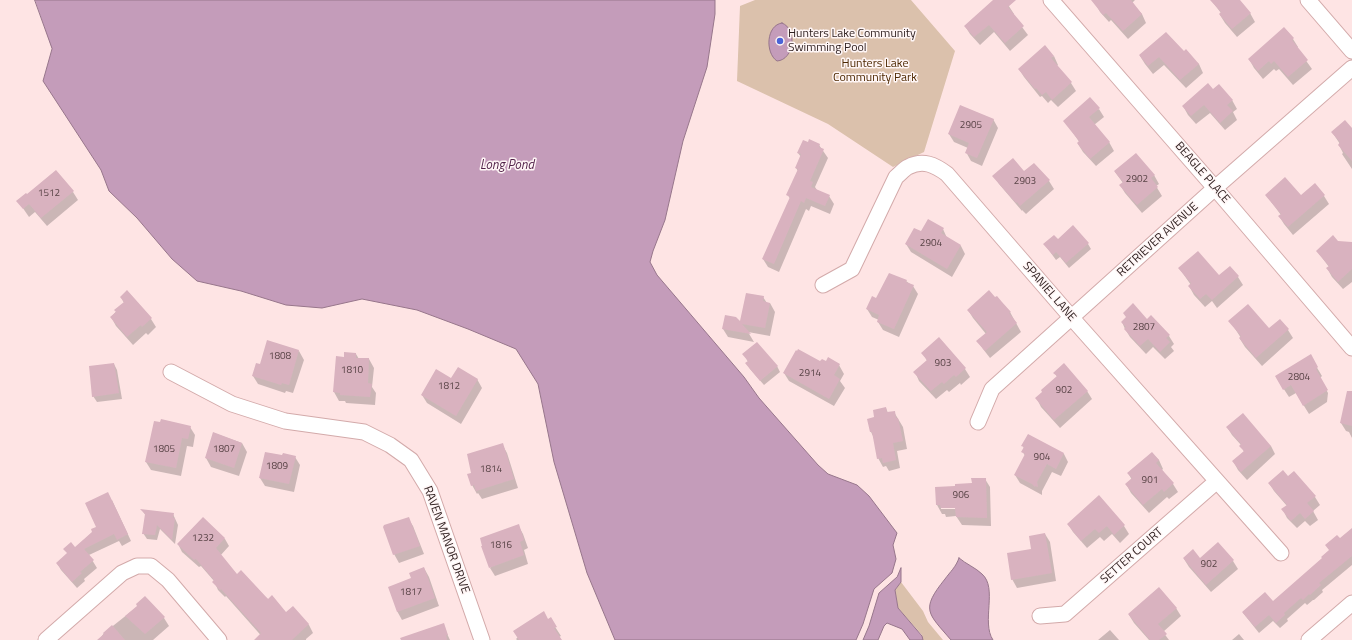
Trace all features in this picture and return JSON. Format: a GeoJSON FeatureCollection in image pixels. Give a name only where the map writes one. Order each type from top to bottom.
{"type":"FeatureCollection","features":[{"type":"Feature","properties":{"kind":"street","name":"BEAGLE PLACE"},"geometry":{"type":"LineString","coordinates":[[1051,0],[1352,348]]}},
{"type":"Feature","properties":{"kind":"street"},"geometry":{"type":"LineString","coordinates":[[1308,0],[1352,51]]}},
{"type":"Feature","properties":{"kind":"street","name":"RETRIEVER AVENUE"},"geometry":{"type":"LineString","coordinates":[[978,422],[992,389],[1215,188],[1352,68]]}},
{"type":"Feature","properties":{"kind":"street","name":"SPANIEL LANE"},"geometry":{"type":"LineString","coordinates":[[823,285],[852,269],[896,177],[908,167],[922,163],[936,166],[947,174],[1281,553]]}},
{"type":"Feature","properties":{"kind":"street","name":"RAVEN MANOR DRIVE"},"geometry":{"type":"LineString","coordinates":[[171,372],[232,404],[285,421],[364,432],[390,445],[411,460],[430,491],[482,640]]}},
{"type":"Feature","properties":{"kind":"street","name":"SETTER COURT"},"geometry":{"type":"LineString","coordinates":[[1040,616],[1065,614],[1217,481]]}},
{"type":"Feature","properties":{"kind":"street"},"geometry":{"type":"LineString","coordinates":[[46,640],[122,573],[137,566],[151,566],[168,580],[219,640]]}},
{"type":"Feature","properties":{"kind":"street"},"geometry":{"type":"LineString","coordinates":[[1309,640],[1352,603]]}},
{"type":"Feature","properties":{"kind":"green space","name":"Hunters Lake Community Park"},"geometry":{"type":"Polygon","coordinates":[[[755,0],[911,0],[955,51],[924,152],[893,167],[828,124],[737,81],[740,6],[755,0]]]}},
{"type":"Feature","properties":{"kind":"green space"},"geometry":{"type":"Polygon","coordinates":[[[901,582],[923,611],[928,622],[943,640],[923,640],[922,635],[898,608],[895,590],[901,582]]]}},
{"type":"Feature","properties":{"kind":"water","name":"Long Pond"},"geometry":{"type":"Polygon","coordinates":[[[35,0],[715,0],[715,14],[707,67],[683,141],[665,220],[650,262],[657,275],[744,377],[759,398],[818,465],[828,474],[857,485],[869,496],[897,533],[893,545],[896,559],[892,573],[874,589],[863,624],[856,640],[615,640],[587,573],[554,462],[538,384],[516,349],[417,310],[362,299],[322,308],[286,305],[241,291],[197,281],[172,259],[137,218],[109,191],[101,170],[43,81],[52,49],[35,0]]]}},
{"type":"Feature","properties":{"kind":"water","name":"Hunters Lake Community Swimming Pool"},"geometry":{"type":"Polygon","coordinates":[[[782,23],[787,26],[790,31],[792,44],[787,55],[783,59],[777,61],[770,52],[769,40],[773,29],[782,23]]]}},
{"type":"Feature","properties":{"kind":"water"},"geometry":{"type":"Polygon","coordinates":[[[959,558],[980,572],[987,580],[989,588],[988,624],[993,640],[951,640],[932,617],[930,605],[932,598],[937,589],[955,567],[959,558]]]}},
{"type":"Feature","properties":{"kind":"water"},"geometry":{"type":"Polygon","coordinates":[[[901,568],[901,582],[895,590],[898,608],[922,636],[923,640],[910,640],[902,629],[887,623],[884,626],[878,640],[863,640],[879,593],[897,577],[901,568]]]}},
{"type":"Feature","properties":{"kind":"building"},"geometry":{"type":"Polygon","coordinates":[[[993,0],[1016,0],[1008,7],[1024,26],[1005,43],[989,25],[974,37],[964,26],[993,0]]]}},
{"type":"Feature","properties":{"kind":"building"},"geometry":{"type":"Polygon","coordinates":[[[1091,0],[1131,0],[1142,14],[1123,31],[1106,13],[1103,15],[1091,0]]]}},
{"type":"Feature","properties":{"kind":"building"},"geometry":{"type":"Polygon","coordinates":[[[1210,0],[1240,0],[1251,13],[1232,29],[1219,14],[1221,12],[1210,0]]]}},
{"type":"Feature","properties":{"kind":"building"},"geometry":{"type":"Polygon","coordinates":[[[1284,27],[1294,38],[1292,40],[1308,60],[1288,77],[1274,61],[1271,64],[1269,61],[1258,71],[1248,59],[1284,27]]]}},
{"type":"Feature","properties":{"kind":"building"},"geometry":{"type":"Polygon","coordinates":[[[1166,32],[1184,51],[1186,49],[1199,64],[1180,80],[1159,57],[1148,66],[1139,55],[1166,32]]]}},
{"type":"Feature","properties":{"kind":"building"},"geometry":{"type":"Polygon","coordinates":[[[1045,45],[1054,56],[1051,58],[1072,82],[1052,100],[1046,92],[1042,95],[1036,88],[1035,89],[1018,69],[1045,45]]]}},
{"type":"Feature","properties":{"kind":"building"},"geometry":{"type":"Polygon","coordinates":[[[1208,83],[1213,89],[1219,84],[1233,100],[1227,105],[1233,111],[1220,123],[1204,105],[1191,116],[1182,106],[1208,83]]]}},
{"type":"Feature","properties":{"kind":"building"},"geometry":{"type":"Polygon","coordinates":[[[1090,97],[1100,108],[1089,117],[1110,142],[1090,159],[1077,143],[1079,141],[1063,121],[1090,97]]]}},
{"type":"Feature","properties":{"kind":"building"},"geometry":{"type":"Polygon","coordinates":[[[960,105],[994,119],[977,158],[965,153],[969,143],[948,134],[960,105]]]}},
{"type":"Feature","properties":{"kind":"building"},"geometry":{"type":"Polygon","coordinates":[[[1345,120],[1352,128],[1352,161],[1338,145],[1340,142],[1331,132],[1345,120]]]}},
{"type":"Feature","properties":{"kind":"building"},"geometry":{"type":"Polygon","coordinates":[[[809,139],[820,144],[819,147],[824,149],[810,181],[813,182],[811,187],[830,195],[825,206],[806,198],[804,203],[801,201],[774,264],[762,259],[790,197],[786,195],[798,169],[795,168],[801,154],[797,153],[803,140],[808,142],[809,139]]]}},
{"type":"Feature","properties":{"kind":"building"},"geometry":{"type":"Polygon","coordinates":[[[1136,153],[1155,175],[1151,178],[1158,187],[1137,205],[1119,185],[1123,182],[1114,171],[1136,153]]]}},
{"type":"Feature","properties":{"kind":"building"},"geometry":{"type":"Polygon","coordinates":[[[1013,158],[1024,171],[1034,163],[1050,180],[1020,206],[992,176],[1013,158]]]}},
{"type":"Feature","properties":{"kind":"building"},"geometry":{"type":"Polygon","coordinates":[[[56,170],[74,191],[41,218],[29,204],[23,209],[16,201],[26,193],[27,194],[56,170]]]}},
{"type":"Feature","properties":{"kind":"building"},"geometry":{"type":"Polygon","coordinates":[[[1285,177],[1301,195],[1315,183],[1325,195],[1288,227],[1278,216],[1281,214],[1265,195],[1285,177]]]}},
{"type":"Feature","properties":{"kind":"building"},"geometry":{"type":"Polygon","coordinates":[[[928,219],[944,228],[941,233],[961,245],[947,269],[905,244],[914,228],[921,231],[928,219]]]}},
{"type":"Feature","properties":{"kind":"building"},"geometry":{"type":"Polygon","coordinates":[[[1073,225],[1089,243],[1066,263],[1056,252],[1053,255],[1043,244],[1054,235],[1058,239],[1073,225]]]}},
{"type":"Feature","properties":{"kind":"building"},"geometry":{"type":"Polygon","coordinates":[[[1333,235],[1338,241],[1352,242],[1352,269],[1338,282],[1326,268],[1329,266],[1316,251],[1333,235]]]}},
{"type":"Feature","properties":{"kind":"building"},"geometry":{"type":"Polygon","coordinates":[[[1198,251],[1219,275],[1230,266],[1239,276],[1212,300],[1206,294],[1200,299],[1188,286],[1191,283],[1178,268],[1198,251]]]}},
{"type":"Feature","properties":{"kind":"building"},"geometry":{"type":"Polygon","coordinates":[[[889,273],[907,280],[906,282],[914,285],[894,329],[877,322],[879,315],[866,309],[872,296],[876,298],[889,273]]]}},
{"type":"Feature","properties":{"kind":"building"},"geometry":{"type":"Polygon","coordinates":[[[127,290],[152,318],[127,337],[110,317],[116,312],[114,310],[124,302],[120,297],[127,290]]]}},
{"type":"Feature","properties":{"kind":"building"},"geometry":{"type":"Polygon","coordinates":[[[989,290],[995,297],[997,296],[1011,312],[1009,313],[1017,323],[985,351],[976,341],[987,332],[967,310],[989,290]]]}},
{"type":"Feature","properties":{"kind":"building"},"geometry":{"type":"Polygon","coordinates":[[[746,293],[764,296],[763,301],[770,303],[765,328],[742,324],[751,334],[722,329],[725,315],[736,317],[740,321],[746,293]]]}},
{"type":"Feature","properties":{"kind":"building"},"geometry":{"type":"Polygon","coordinates":[[[1133,303],[1147,319],[1151,315],[1170,335],[1166,338],[1170,342],[1160,352],[1148,339],[1140,346],[1124,329],[1126,327],[1121,322],[1126,317],[1123,313],[1133,303]]]}},
{"type":"Feature","properties":{"kind":"building"},"geometry":{"type":"Polygon","coordinates":[[[1248,304],[1269,328],[1280,319],[1289,329],[1256,358],[1239,338],[1241,336],[1228,321],[1248,304]]]}},
{"type":"Feature","properties":{"kind":"building"},"geometry":{"type":"Polygon","coordinates":[[[939,337],[966,368],[956,377],[954,375],[944,384],[942,382],[931,391],[913,372],[927,360],[921,353],[939,337]]]}},
{"type":"Feature","properties":{"kind":"building"},"geometry":{"type":"Polygon","coordinates":[[[267,340],[299,350],[289,385],[282,383],[281,385],[252,376],[256,363],[260,364],[267,340]]]}},
{"type":"Feature","properties":{"kind":"building"},"geometry":{"type":"Polygon","coordinates":[[[757,342],[778,366],[760,381],[745,363],[748,361],[742,354],[757,342]]]}},
{"type":"Feature","properties":{"kind":"building"},"geometry":{"type":"Polygon","coordinates":[[[798,349],[820,361],[822,359],[826,361],[828,357],[840,364],[834,375],[840,379],[829,399],[783,373],[798,349]]]}},
{"type":"Feature","properties":{"kind":"building"},"geometry":{"type":"Polygon","coordinates":[[[344,352],[356,353],[356,358],[369,358],[368,383],[372,384],[370,397],[340,395],[340,393],[333,392],[336,356],[344,357],[344,352]]]}},
{"type":"Feature","properties":{"kind":"building"},"geometry":{"type":"Polygon","coordinates":[[[1311,354],[1318,367],[1316,369],[1328,390],[1303,406],[1291,385],[1283,390],[1275,376],[1311,354]]]}},
{"type":"Feature","properties":{"kind":"building"},"geometry":{"type":"Polygon","coordinates":[[[114,363],[119,393],[92,397],[89,366],[114,363]]]}},
{"type":"Feature","properties":{"kind":"building"},"geometry":{"type":"Polygon","coordinates":[[[1064,363],[1088,391],[1054,420],[1035,398],[1042,392],[1041,390],[1057,376],[1053,373],[1064,363]]]}},
{"type":"Feature","properties":{"kind":"building"},"geometry":{"type":"Polygon","coordinates":[[[458,367],[478,379],[456,416],[421,395],[436,369],[451,378],[458,367]]]}},
{"type":"Feature","properties":{"kind":"building"},"geometry":{"type":"Polygon","coordinates":[[[1347,391],[1352,391],[1352,426],[1340,423],[1347,391]]]}},
{"type":"Feature","properties":{"kind":"building"},"geometry":{"type":"Polygon","coordinates":[[[886,407],[887,412],[895,411],[903,441],[893,443],[896,460],[883,463],[882,458],[877,459],[872,432],[870,432],[867,419],[874,417],[873,410],[886,407]]]}},
{"type":"Feature","properties":{"kind":"building"},"geometry":{"type":"Polygon","coordinates":[[[1243,413],[1271,446],[1241,472],[1232,461],[1244,451],[1239,446],[1241,444],[1226,427],[1243,413]]]}},
{"type":"Feature","properties":{"kind":"building"},"geometry":{"type":"Polygon","coordinates":[[[161,419],[191,426],[188,439],[182,438],[176,468],[145,462],[154,421],[160,422],[161,419]]]}},
{"type":"Feature","properties":{"kind":"building"},"geometry":{"type":"Polygon","coordinates":[[[213,432],[242,443],[234,468],[205,458],[213,432]]]}},
{"type":"Feature","properties":{"kind":"building"},"geometry":{"type":"Polygon","coordinates":[[[1028,434],[1064,453],[1056,469],[1047,464],[1037,482],[1038,487],[1035,487],[1014,475],[1025,454],[1021,452],[1024,447],[1021,446],[1028,434]]]}},
{"type":"Feature","properties":{"kind":"building"},"geometry":{"type":"Polygon","coordinates":[[[503,443],[514,479],[476,491],[474,485],[471,486],[467,474],[471,473],[467,454],[503,443]]]}},
{"type":"Feature","properties":{"kind":"building"},"geometry":{"type":"Polygon","coordinates":[[[265,452],[282,455],[283,453],[296,456],[289,484],[259,478],[265,452]]]}},
{"type":"Feature","properties":{"kind":"building"},"geometry":{"type":"Polygon","coordinates":[[[1152,452],[1159,460],[1156,463],[1174,483],[1164,492],[1162,489],[1143,505],[1125,484],[1132,478],[1127,473],[1152,452]]]}},
{"type":"Feature","properties":{"kind":"building"},"geometry":{"type":"Polygon","coordinates":[[[1283,470],[1288,476],[1294,471],[1316,496],[1307,503],[1314,511],[1305,519],[1300,513],[1291,521],[1281,509],[1287,505],[1268,483],[1283,470]]]}},
{"type":"Feature","properties":{"kind":"building"},"geometry":{"type":"Polygon","coordinates":[[[971,478],[986,478],[987,518],[956,517],[955,508],[941,508],[940,505],[936,505],[935,487],[972,483],[971,478]]]}},
{"type":"Feature","properties":{"kind":"building"},"geometry":{"type":"Polygon","coordinates":[[[108,492],[128,534],[117,540],[114,534],[84,549],[94,560],[80,572],[82,573],[72,582],[56,563],[67,553],[63,549],[71,542],[75,547],[92,532],[91,529],[96,527],[85,503],[108,492]]]}},
{"type":"Feature","properties":{"kind":"building"},"geometry":{"type":"Polygon","coordinates":[[[1099,495],[1125,525],[1114,535],[1107,526],[1099,533],[1095,529],[1081,541],[1067,524],[1099,495]]]}},
{"type":"Feature","properties":{"kind":"building"},"geometry":{"type":"Polygon","coordinates":[[[140,509],[174,513],[173,518],[175,518],[172,540],[157,525],[155,535],[142,534],[145,514],[140,509]]]}},
{"type":"Feature","properties":{"kind":"building"},"geometry":{"type":"Polygon","coordinates":[[[203,517],[225,538],[216,548],[237,574],[241,570],[268,599],[272,595],[286,612],[293,606],[309,624],[292,640],[254,640],[261,633],[221,589],[220,590],[212,582],[214,580],[196,559],[194,560],[177,544],[203,517]]]}},
{"type":"Feature","properties":{"kind":"building"},"geometry":{"type":"Polygon","coordinates":[[[409,517],[420,546],[393,555],[383,527],[384,525],[409,517]]]}},
{"type":"Feature","properties":{"kind":"building"},"geometry":{"type":"Polygon","coordinates":[[[519,524],[524,540],[520,542],[524,555],[489,568],[481,546],[480,538],[519,524]]]}},
{"type":"Feature","properties":{"kind":"building"},"geometry":{"type":"Polygon","coordinates":[[[1352,528],[1352,556],[1319,583],[1321,585],[1310,595],[1309,594],[1303,600],[1301,598],[1284,613],[1285,615],[1276,623],[1269,615],[1255,627],[1242,612],[1265,592],[1273,601],[1322,558],[1321,557],[1329,550],[1325,545],[1337,535],[1340,538],[1352,528]]]}},
{"type":"Feature","properties":{"kind":"building"},"geometry":{"type":"Polygon","coordinates":[[[1045,533],[1052,573],[1011,580],[1007,553],[1031,549],[1029,536],[1045,533]]]}},
{"type":"Feature","properties":{"kind":"building"},"geometry":{"type":"Polygon","coordinates":[[[1218,542],[1234,560],[1206,585],[1183,558],[1193,549],[1200,558],[1218,542]]]}},
{"type":"Feature","properties":{"kind":"building"},"geometry":{"type":"Polygon","coordinates":[[[424,567],[435,598],[397,612],[388,587],[411,578],[409,573],[424,567]]]}},
{"type":"Feature","properties":{"kind":"building"},"geometry":{"type":"Polygon","coordinates":[[[1159,587],[1177,608],[1158,624],[1167,634],[1159,640],[1150,640],[1128,614],[1159,587]]]}},
{"type":"Feature","properties":{"kind":"building"},"geometry":{"type":"Polygon","coordinates":[[[145,596],[165,617],[145,634],[125,616],[137,606],[136,604],[145,596]]]}},
{"type":"Feature","properties":{"kind":"building"},"geometry":{"type":"Polygon","coordinates":[[[544,611],[548,619],[551,617],[557,627],[554,628],[562,640],[519,640],[513,631],[544,611]]]}},
{"type":"Feature","properties":{"kind":"building"},"geometry":{"type":"Polygon","coordinates":[[[444,623],[448,635],[446,635],[447,640],[401,640],[400,638],[444,623]]]}},
{"type":"Feature","properties":{"kind":"building"},"geometry":{"type":"Polygon","coordinates":[[[112,625],[125,640],[97,640],[104,634],[103,633],[112,625]]]}},
{"type":"Feature","properties":{"kind":"place","name":"Hunters Lake Community Swimming Pool"},"geometry":{"type":"Point","coordinates":[780,41]}}]}
